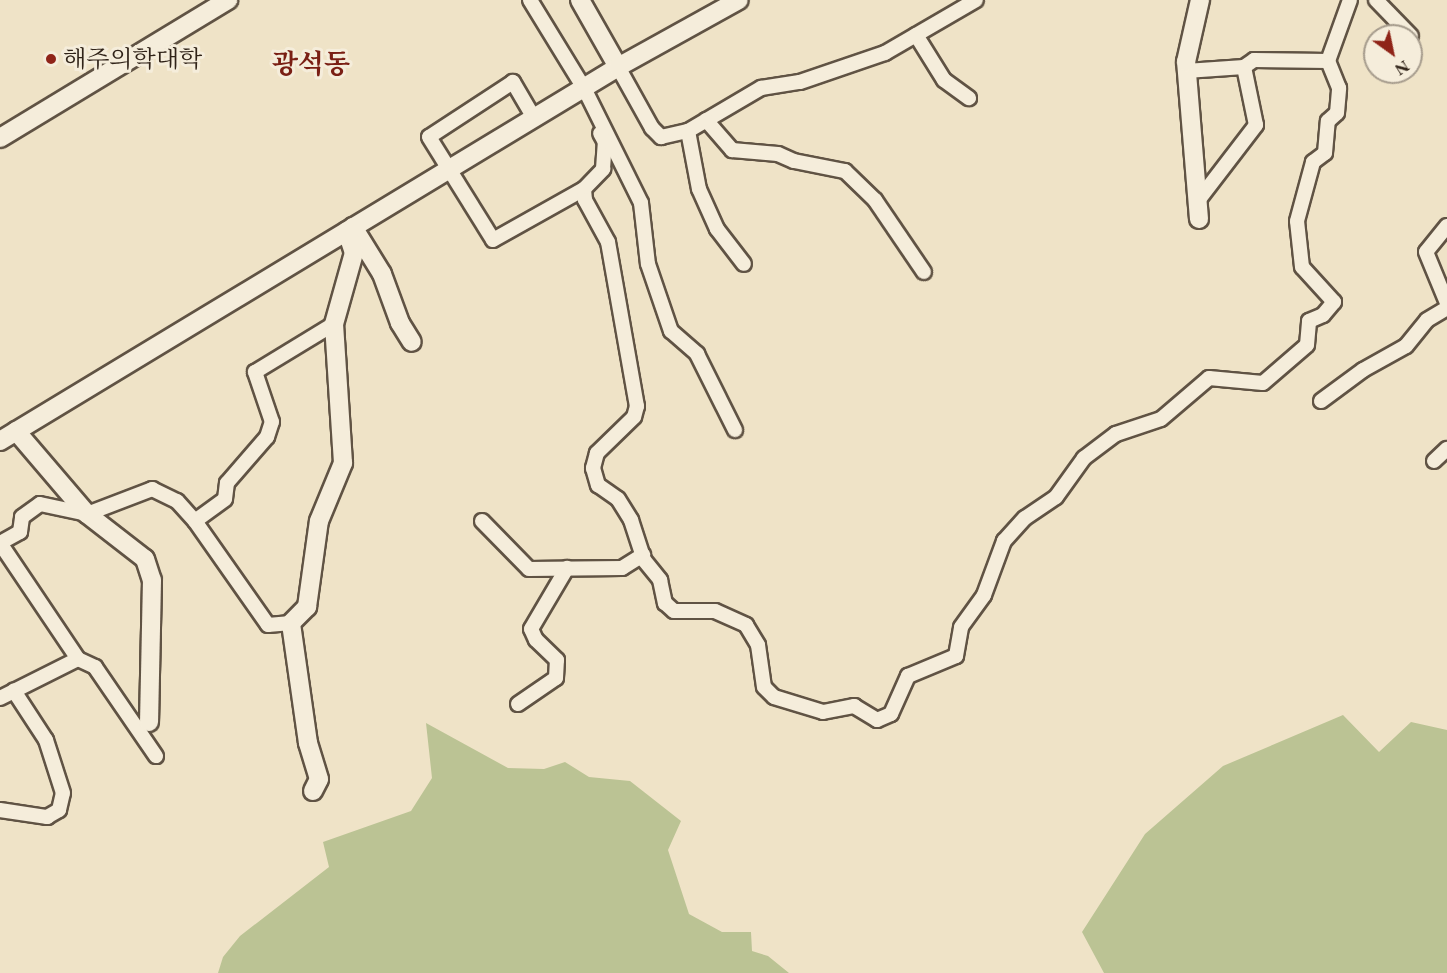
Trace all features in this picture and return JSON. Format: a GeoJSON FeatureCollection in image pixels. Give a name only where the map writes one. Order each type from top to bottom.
{"type":"FeatureCollection","features":[{"type":"Feature","properties":{"kind":"street"},"geometry":{"type":"LineString","coordinates":[[0,138],[228,0]]}},
{"type":"Feature","properties":{"kind":"street"},"geometry":{"type":"LineString","coordinates":[[530,0],[641,203],[648,264],[671,331],[697,354],[735,430]]}},
{"type":"Feature","properties":{"kind":"street"},"geometry":{"type":"LineString","coordinates":[[580,0],[652,128],[661,137],[688,131],[761,88],[811,79],[885,53],[976,0]]}},
{"type":"Feature","properties":{"kind":"street"},"geometry":{"type":"LineString","coordinates":[[0,441],[618,67],[739,0]]}},
{"type":"Feature","properties":{"kind":"street"},"geometry":{"type":"LineString","coordinates":[[1198,211],[1186,71],[1200,0]]}},
{"type":"Feature","properties":{"kind":"street"},"geometry":{"type":"LineString","coordinates":[[584,189],[585,200],[608,242],[637,406],[634,417],[597,453],[593,468],[598,485],[618,499],[631,520],[643,555],[660,580],[665,603],[675,611],[715,611],[746,625],[758,645],[764,687],[774,697],[823,712],[854,706],[877,720],[891,714],[908,676],[956,656],[961,627],[984,595],[1004,540],[1024,518],[1056,497],[1084,458],[1116,434],[1161,419],[1209,378],[1263,383],[1307,345],[1308,321],[1323,315],[1334,302],[1302,267],[1297,221],[1313,162],[1325,153],[1328,121],[1337,113],[1339,88],[1328,61],[1350,0]]}},
{"type":"Feature","properties":{"kind":"street"},"geometry":{"type":"LineString","coordinates":[[1376,0],[1399,24]]}},
{"type":"Feature","properties":{"kind":"street"},"geometry":{"type":"LineString","coordinates":[[916,35],[944,80],[969,98]]}},
{"type":"Feature","properties":{"kind":"street"},"geometry":{"type":"LineString","coordinates":[[1186,71],[1244,67],[1254,60],[1328,61]]}},
{"type":"Feature","properties":{"kind":"street"},"geometry":{"type":"LineString","coordinates":[[1198,211],[1256,125],[1244,67]]}},
{"type":"Feature","properties":{"kind":"street"},"geometry":{"type":"LineString","coordinates":[[534,118],[513,82],[429,137],[493,240],[584,189],[603,169],[605,142],[580,90]]}},
{"type":"Feature","properties":{"kind":"street"},"geometry":{"type":"LineString","coordinates":[[706,120],[732,150],[778,154],[794,161],[844,171],[875,200],[924,272]]}},
{"type":"Feature","properties":{"kind":"street"},"geometry":{"type":"LineString","coordinates":[[688,131],[699,189],[717,229],[744,264]]}},
{"type":"Feature","properties":{"kind":"street"},"geometry":{"type":"LineString","coordinates":[[1447,226],[1426,252],[1447,303]]}},
{"type":"Feature","properties":{"kind":"street"},"geometry":{"type":"LineString","coordinates":[[156,756],[95,667],[78,659],[0,543],[20,532],[22,517],[40,504],[87,514],[152,489],[177,501],[195,521],[268,625],[291,623],[307,607],[319,521],[343,463],[334,324],[354,253],[350,229]]}},
{"type":"Feature","properties":{"kind":"street"},"geometry":{"type":"LineString","coordinates":[[350,229],[382,274],[400,323],[412,342]]}},
{"type":"Feature","properties":{"kind":"street"},"geometry":{"type":"LineString","coordinates":[[1321,401],[1406,346],[1427,320],[1447,309]]}},
{"type":"Feature","properties":{"kind":"street"},"geometry":{"type":"LineString","coordinates":[[195,521],[225,499],[227,483],[267,437],[272,422],[255,372],[334,324]]}},
{"type":"Feature","properties":{"kind":"street"},"geometry":{"type":"LineString","coordinates":[[16,431],[87,514],[145,559],[152,580],[149,722]]}},
{"type":"Feature","properties":{"kind":"street"},"geometry":{"type":"LineString","coordinates":[[1434,461],[1447,449]]}},
{"type":"Feature","properties":{"kind":"street"},"geometry":{"type":"LineString","coordinates":[[482,521],[530,568],[622,568],[643,555]]}},
{"type":"Feature","properties":{"kind":"street"},"geometry":{"type":"LineString","coordinates":[[518,704],[556,678],[557,660],[536,640],[531,629],[567,568]]}},
{"type":"Feature","properties":{"kind":"street"},"geometry":{"type":"LineString","coordinates":[[291,623],[308,743],[319,779],[313,790]]}},
{"type":"Feature","properties":{"kind":"street"},"geometry":{"type":"LineString","coordinates":[[0,698],[78,659]]}},
{"type":"Feature","properties":{"kind":"street"},"geometry":{"type":"LineString","coordinates":[[0,810],[46,818],[59,810],[63,794],[46,740],[14,691]]}},
{"type":"Feature","properties":{"kind":"green space"},"geometry":{"type":"Polygon","coordinates":[[[1343,715],[1379,752],[1411,722],[1447,730],[1447,973],[1104,973],[1082,932],[1145,834],[1223,766],[1343,715]]]}},
{"type":"Feature","properties":{"kind":"green space"},"geometry":{"type":"Polygon","coordinates":[[[426,723],[508,768],[544,769],[565,762],[589,777],[630,781],[681,821],[668,850],[689,914],[722,932],[751,932],[752,951],[768,956],[789,973],[218,973],[223,957],[240,936],[329,867],[323,842],[411,811],[432,778],[426,723]]]}},
{"type":"Feature","properties":{"kind":"place","name":"해주의학대학"},"geometry":{"type":"Point","coordinates":[51,59]}},
{"type":"Feature","properties":{"kind":"district","name":"광석동"},"geometry":{"type":"Point","coordinates":[311,64]}}]}
